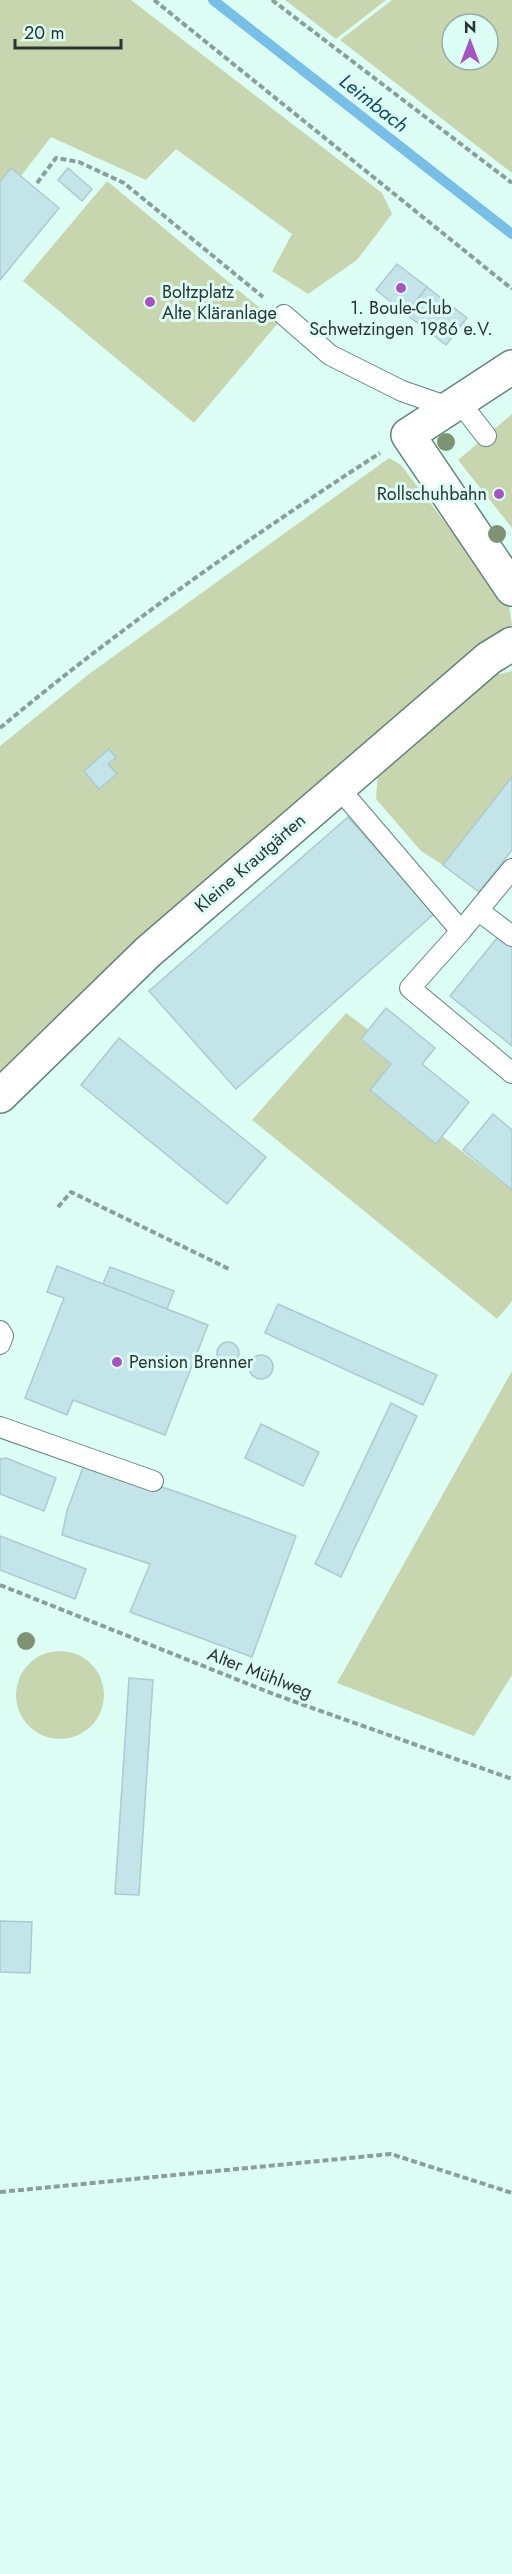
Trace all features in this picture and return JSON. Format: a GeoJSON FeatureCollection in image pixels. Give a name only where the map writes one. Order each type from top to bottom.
{"type":"FeatureCollection","features":[{"type":"Feature","properties":{"kind":"street"},"geometry":{"type":"LineString","coordinates":[[512,367],[453,403],[408,435],[512,589]]}},
{"type":"Feature","properties":{"kind":"street","name":"Kleine Krautgärten"},"geometry":{"type":"LineString","coordinates":[[0,1096],[148,952],[489,658],[512,644]]}},
{"type":"Feature","properties":{"kind":"lane"},"geometry":{"type":"LineString","coordinates":[[284,315],[330,356],[402,391],[453,403],[486,436]]}},
{"type":"Feature","properties":{"kind":"lane"},"geometry":{"type":"LineString","coordinates":[[338,787],[461,931]]}},
{"type":"Feature","properties":{"kind":"lane"},"geometry":{"type":"LineString","coordinates":[[512,869],[479,911],[410,988],[512,1073]]}},
{"type":"Feature","properties":{"kind":"lane"},"geometry":{"type":"LineString","coordinates":[[479,911],[512,936]]}},
{"type":"Feature","properties":{"kind":"lane"},"geometry":{"type":"LineString","coordinates":[[0,1331],[3,1336],[0,1344]]}},
{"type":"Feature","properties":{"kind":"lane"},"geometry":{"type":"LineString","coordinates":[[0,1427],[153,1481]]}},
{"type":"Feature","properties":{"kind":"path"},"geometry":{"type":"LineString","coordinates":[[154,0],[512,289]]}},
{"type":"Feature","properties":{"kind":"path"},"geometry":{"type":"LineString","coordinates":[[272,0],[512,183]]}},
{"type":"Feature","properties":{"kind":"path"},"geometry":{"type":"LineString","coordinates":[[37,183],[56,158],[79,162],[124,183],[284,315]]}},
{"type":"Feature","properties":{"kind":"path"},"geometry":{"type":"LineString","coordinates":[[0,728],[57,680],[275,523],[408,435]]}},
{"type":"Feature","properties":{"kind":"path"},"geometry":{"type":"LineString","coordinates":[[57,1207],[71,1192],[229,1269]]}},
{"type":"Feature","properties":{"kind":"path","name":"Alter Mühlweg"},"geometry":{"type":"LineString","coordinates":[[0,1586],[276,1695],[512,1779]]}},
{"type":"Feature","properties":{"kind":"path"},"geometry":{"type":"LineString","coordinates":[[0,2192],[391,2154],[512,2193]]}},
{"type":"Feature","properties":{"kind":"green space"},"geometry":{"type":"Polygon","coordinates":[[[0,0],[131,0],[382,193],[392,214],[357,260],[308,294],[272,271],[292,234],[176,149],[146,180],[51,137],[21,176],[11,168],[0,182],[0,0]]]}},
{"type":"Feature","properties":{"kind":"green space"},"geometry":{"type":"Polygon","coordinates":[[[285,0],[386,0],[336,39],[285,0]]]}},
{"type":"Feature","properties":{"kind":"green space"},"geometry":{"type":"Polygon","coordinates":[[[392,0],[512,0],[512,173],[340,40],[392,0]]]}},
{"type":"Feature","properties":{"kind":"green space","name":"Boltzplatz Alte Kläranlage"},"geometry":{"type":"Polygon","coordinates":[[[107,181],[278,323],[194,423],[23,281],[107,181]]]}},
{"type":"Feature","properties":{"kind":"green space","name":"Rollschuhbahn"},"geometry":{"type":"Polygon","coordinates":[[[512,414],[512,528],[458,460],[512,414]]]}},
{"type":"Feature","properties":{"kind":"green space"},"geometry":{"type":"Polygon","coordinates":[[[389,458],[401,465],[509,606],[512,625],[0,1080],[0,746],[89,674],[389,458]]]}},
{"type":"Feature","properties":{"kind":"green space"},"geometry":{"type":"Polygon","coordinates":[[[512,671],[512,777],[443,865],[421,851],[376,799],[378,771],[494,675],[512,671]]]}},
{"type":"Feature","properties":{"kind":"green space"},"geometry":{"type":"Polygon","coordinates":[[[346,1013],[369,1030],[361,1040],[391,1064],[370,1090],[436,1143],[442,1136],[512,1190],[512,1301],[497,1319],[252,1120],[346,1013]]]}},
{"type":"Feature","properties":{"kind":"green space"},"geometry":{"type":"Polygon","coordinates":[[[512,1371],[512,1675],[474,1736],[337,1683],[512,1371]]]}},
{"type":"Feature","properties":{"kind":"green space"},"geometry":{"type":"Polygon","coordinates":[[[60,1651],[77,1655],[91,1664],[100,1678],[104,1695],[100,1712],[91,1726],[77,1735],[60,1739],[43,1735],[29,1726],[20,1712],[16,1695],[20,1678],[29,1664],[43,1655],[60,1651]]]}},
{"type":"Feature","properties":{"kind":"building"},"geometry":{"type":"Polygon","coordinates":[[[11,168],[59,208],[0,280],[0,182],[11,168]]]}},
{"type":"Feature","properties":{"kind":"building"},"geometry":{"type":"Polygon","coordinates":[[[68,168],[92,189],[82,201],[58,180],[68,168]]]}},
{"type":"Feature","properties":{"kind":"building","name":"1. Boule-Club Schwetzingen 1986 e.V."},"geometry":{"type":"Polygon","coordinates":[[[397,264],[427,287],[406,314],[376,290],[397,264]]]}},
{"type":"Feature","properties":{"kind":"building"},"geometry":{"type":"Polygon","coordinates":[[[427,287],[467,318],[446,345],[406,314],[427,287]]]}},
{"type":"Feature","properties":{"kind":"building"},"geometry":{"type":"Polygon","coordinates":[[[109,749],[116,758],[108,764],[117,774],[99,789],[84,771],[109,749]]]}},
{"type":"Feature","properties":{"kind":"building"},"geometry":{"type":"Polygon","coordinates":[[[512,777],[512,850],[479,892],[443,865],[512,777]]]}},
{"type":"Feature","properties":{"kind":"building"},"geometry":{"type":"Polygon","coordinates":[[[348,817],[434,914],[236,1089],[149,991],[348,817]]]}},
{"type":"Feature","properties":{"kind":"building"},"geometry":{"type":"Polygon","coordinates":[[[501,933],[512,941],[512,1046],[450,996],[501,933]]]}},
{"type":"Feature","properties":{"kind":"building"},"geometry":{"type":"Polygon","coordinates":[[[386,1008],[435,1048],[422,1064],[469,1102],[436,1144],[370,1090],[391,1064],[361,1039],[386,1008]]]}},
{"type":"Feature","properties":{"kind":"building"},"geometry":{"type":"Polygon","coordinates":[[[119,1038],[266,1157],[227,1204],[81,1085],[119,1038]]]}},
{"type":"Feature","properties":{"kind":"building"},"geometry":{"type":"Polygon","coordinates":[[[493,1114],[512,1130],[512,1190],[463,1150],[493,1114]]]}},
{"type":"Feature","properties":{"kind":"building","name":"Pension Brenner"},"geometry":{"type":"Polygon","coordinates":[[[57,1266],[208,1325],[165,1435],[73,1400],[67,1415],[25,1398],[64,1298],[47,1292],[57,1266]]]}},
{"type":"Feature","properties":{"kind":"building"},"geometry":{"type":"Polygon","coordinates":[[[110,1267],[174,1291],[167,1309],[103,1284],[110,1267]]]}},
{"type":"Feature","properties":{"kind":"building"},"geometry":{"type":"Polygon","coordinates":[[[278,1304],[437,1375],[423,1405],[265,1333],[278,1304]]]}},
{"type":"Feature","properties":{"kind":"building"},"geometry":{"type":"Polygon","coordinates":[[[224,1342],[232,1342],[239,1349],[239,1357],[232,1364],[224,1364],[217,1357],[217,1349],[224,1342]]]}},
{"type":"Feature","properties":{"kind":"building"},"geometry":{"type":"Polygon","coordinates":[[[261,1355],[269,1359],[273,1367],[269,1375],[261,1379],[253,1375],[249,1367],[253,1359],[261,1355]]]}},
{"type":"Feature","properties":{"kind":"building"},"geometry":{"type":"Polygon","coordinates":[[[391,1403],[417,1416],[341,1577],[315,1564],[391,1403]]]}},
{"type":"Feature","properties":{"kind":"building"},"geometry":{"type":"Polygon","coordinates":[[[261,1424],[319,1452],[303,1486],[245,1458],[261,1424]]]}},
{"type":"Feature","properties":{"kind":"building"},"geometry":{"type":"Polygon","coordinates":[[[6,1458],[56,1478],[44,1511],[0,1494],[0,1459],[6,1458]]]}},
{"type":"Feature","properties":{"kind":"building"},"geometry":{"type":"Polygon","coordinates":[[[85,1462],[180,1493],[296,1536],[252,1657],[130,1612],[150,1564],[62,1535],[67,1511],[85,1462]]]}},
{"type":"Feature","properties":{"kind":"building"},"geometry":{"type":"Polygon","coordinates":[[[0,1536],[86,1569],[75,1599],[0,1570],[0,1536]]]}},
{"type":"Feature","properties":{"kind":"building"},"geometry":{"type":"Polygon","coordinates":[[[129,1678],[153,1680],[139,1895],[115,1894],[129,1678]]]}},
{"type":"Feature","properties":{"kind":"building"},"geometry":{"type":"Polygon","coordinates":[[[0,1921],[32,1922],[30,1973],[0,1972],[0,1921]]]}},
{"type":"Feature","properties":{"kind":"waterway","name":"Leimbach"},"geometry":{"type":"LineString","coordinates":[[213,0],[512,234]]}},
{"type":"Feature","properties":{"kind":"place","name":"1. Boule-Club Schwetzingen 1986 e.V."},"geometry":{"type":"Point","coordinates":[401,288]}},
{"type":"Feature","properties":{"kind":"place","name":"Boltzplatz Alte Kläranlage"},"geometry":{"type":"Point","coordinates":[150,302]}},
{"type":"Feature","properties":{"kind":"place","name":"Rollschuhbahn"},"geometry":{"type":"Point","coordinates":[499,494]}},
{"type":"Feature","properties":{"kind":"place","name":"Pension Brenner"},"geometry":{"type":"Point","coordinates":[117,1362]}}]}
